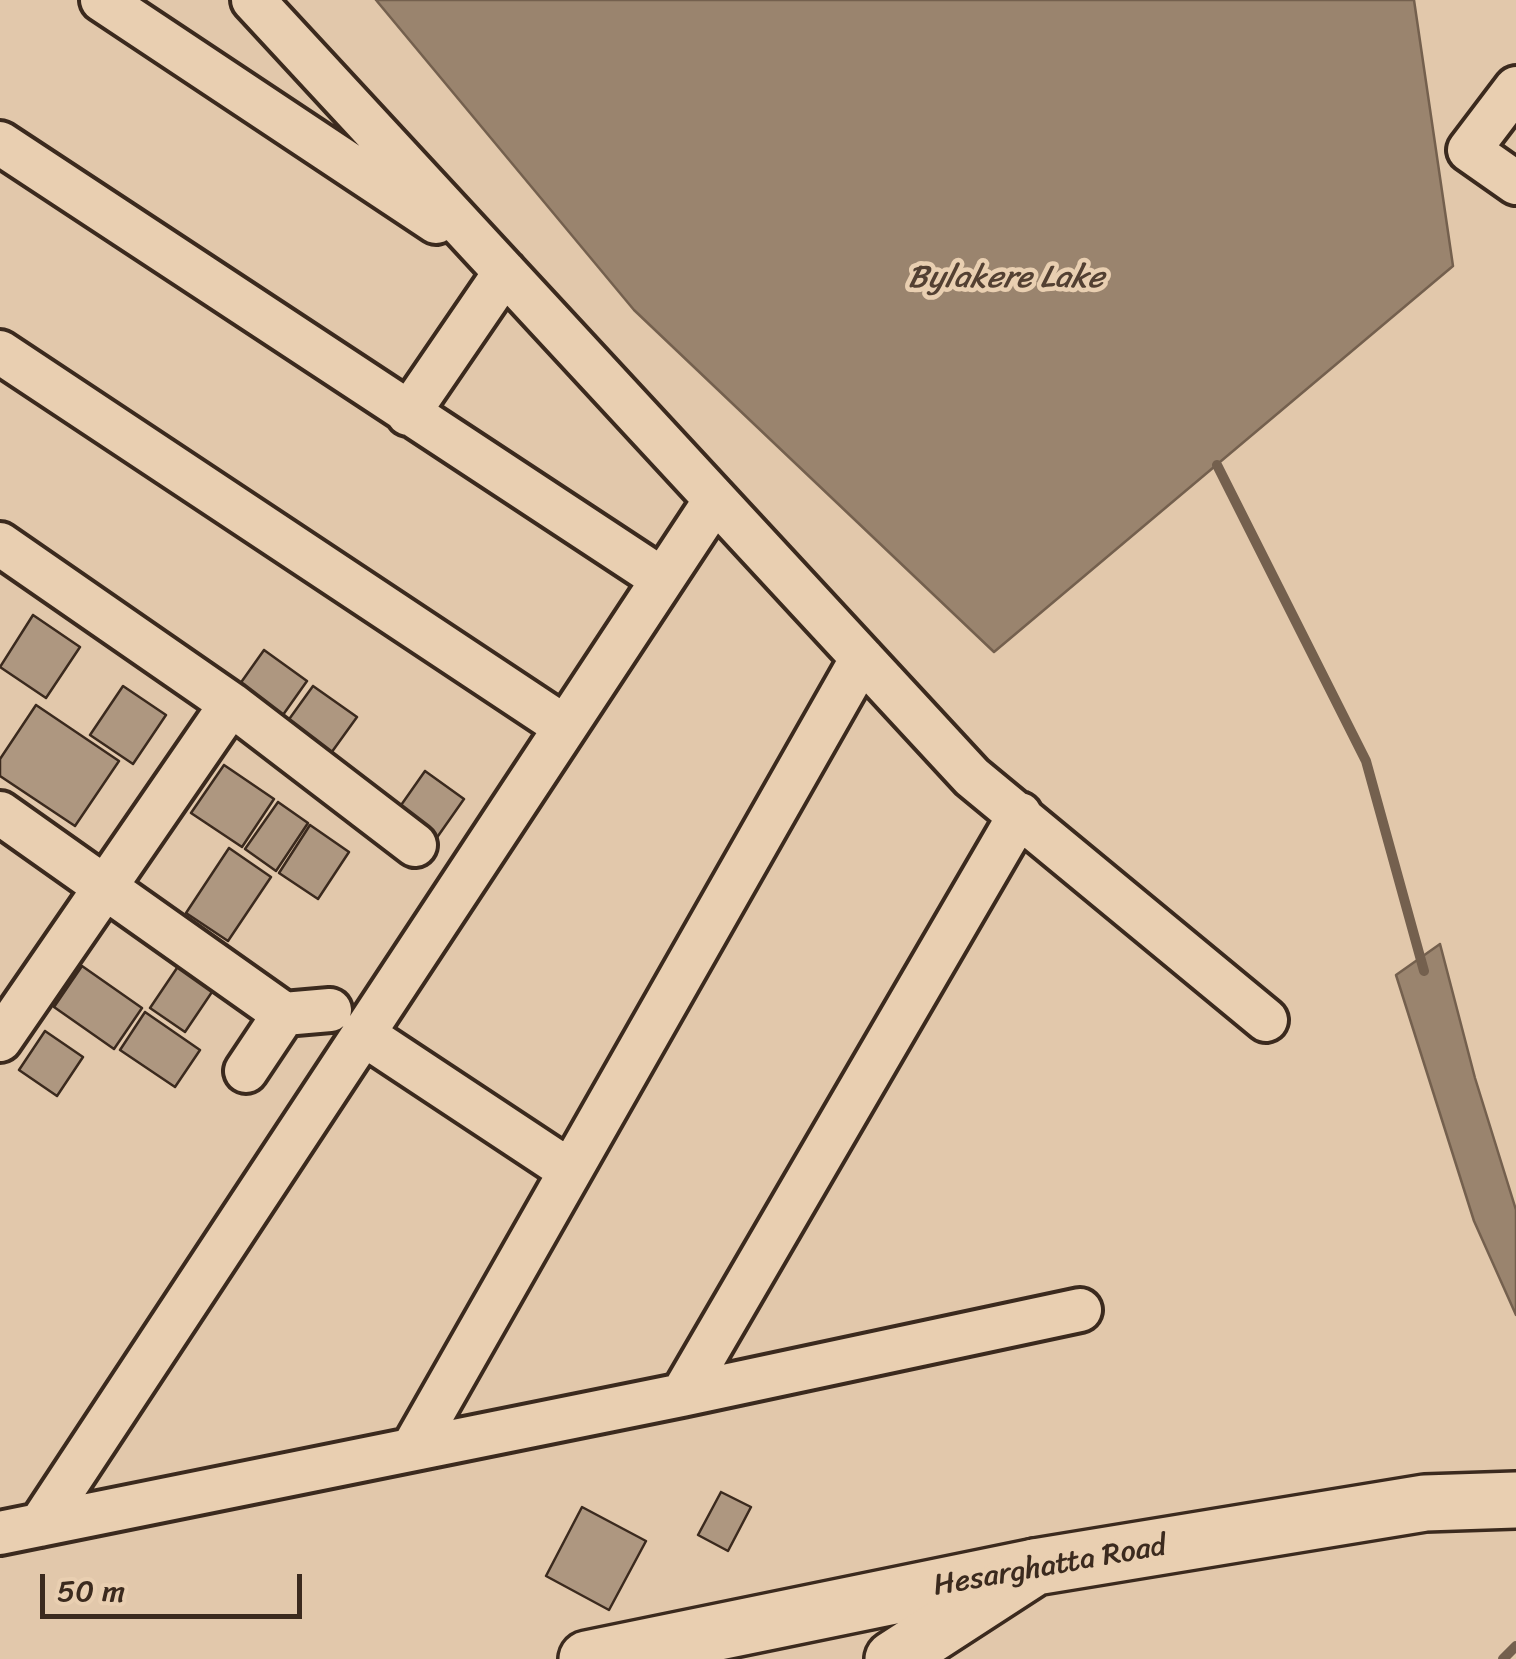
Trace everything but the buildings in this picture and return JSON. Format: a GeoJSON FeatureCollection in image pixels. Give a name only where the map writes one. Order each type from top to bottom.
{"type":"FeatureCollection","features":[{"type":"Feature","properties":{"kind":"main road","name":"Hesarghatta Road"},"geometry":{"type":"LineString","coordinates":[[587,1659],[1035,1568],[1425,1503],[1516,1500]]}},
{"type":"Feature","properties":{"kind":"main road"},"geometry":{"type":"LineString","coordinates":[[893,1659],[1035,1568]]}},
{"type":"Feature","properties":{"kind":"street"},"geometry":{"type":"LineString","coordinates":[[102,0],[500,267]]}},
{"type":"Feature","properties":{"kind":"street"},"geometry":{"type":"LineString","coordinates":[[253,0],[972,777],[1266,1020]]}},
{"type":"Feature","properties":{"kind":"street"},"geometry":{"type":"LineString","coordinates":[[1516,88],[1469,150],[1516,183]]}},
{"type":"Feature","properties":{"kind":"street"},"geometry":{"type":"LineString","coordinates":[[0,143],[662,580]]}},
{"type":"Feature","properties":{"kind":"street"},"geometry":{"type":"LineString","coordinates":[[408,414],[500,267]]}},
{"type":"Feature","properties":{"kind":"street"},"geometry":{"type":"LineString","coordinates":[[0,352],[565,727]]}},
{"type":"Feature","properties":{"kind":"street"},"geometry":{"type":"LineString","coordinates":[[20,1530],[347,1022],[565,727],[715,500]]}},
{"type":"Feature","properties":{"kind":"street"},"geometry":{"type":"LineString","coordinates":[[0,544],[230,704],[415,845]]}},
{"type":"Feature","properties":{"kind":"street"},"geometry":{"type":"LineString","coordinates":[[413,1448],[862,658]]}},
{"type":"Feature","properties":{"kind":"street"},"geometry":{"type":"LineString","coordinates":[[4,1025],[230,704]]}},
{"type":"Feature","properties":{"kind":"street"},"geometry":{"type":"LineString","coordinates":[[0,813],[284,1014],[347,1022],[570,1171]]}},
{"type":"Feature","properties":{"kind":"street"},"geometry":{"type":"LineString","coordinates":[[682,1396],[1020,814]]}},
{"type":"Feature","properties":{"kind":"street"},"geometry":{"type":"LineString","coordinates":[[246,1071],[284,1014]]}},
{"type":"Feature","properties":{"kind":"street"},"geometry":{"type":"LineString","coordinates":[[20,1530],[682,1396],[1080,1310]]}},
{"type":"Feature","properties":{"kind":"water","name":"Bylakere Lake"},"geometry":{"type":"Polygon","coordinates":[[[376,0],[1414,0],[1453,266],[994,652],[634,310],[376,0]]]}},
{"type":"Feature","properties":{"kind":"water"},"geometry":{"type":"Polygon","coordinates":[[[1440,944],[1475,1078],[1516,1210],[1516,1315],[1474,1221],[1396,975],[1440,944]]]}},
{"type":"Feature","properties":{"kind":"waterway"},"geometry":{"type":"LineString","coordinates":[[1217,465],[1366,761],[1424,971]]}},
{"type":"Feature","properties":{"kind":"waterway"},"geometry":{"type":"LineString","coordinates":[[1503,1659],[1516,1646]]}}]}
